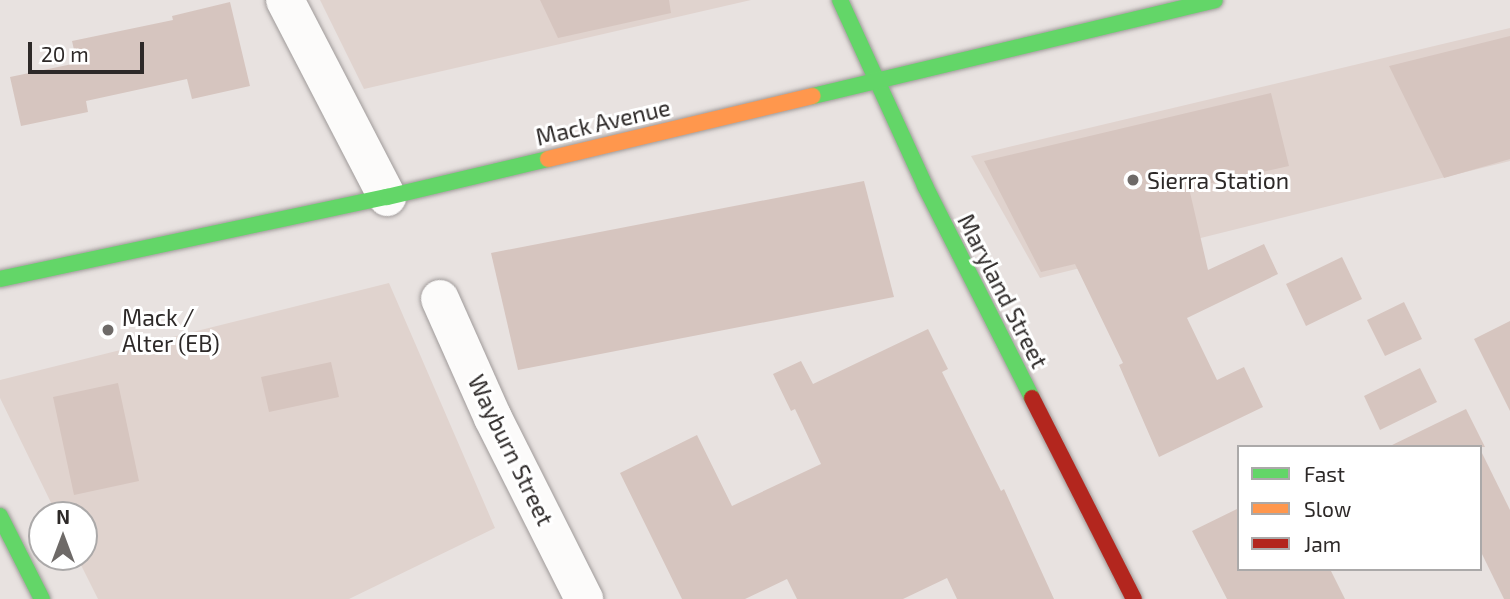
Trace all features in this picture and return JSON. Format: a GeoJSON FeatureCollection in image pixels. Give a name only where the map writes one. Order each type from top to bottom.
{"type":"FeatureCollection","features":[{"type":"Feature","properties":{"kind":"main road","name":"Maryland Street"},"geometry":{"type":"LineString","coordinates":[[840,0],[925,186],[1134,599]]}},
{"type":"Feature","properties":{"kind":"main road","name":"Mack Avenue"},"geometry":{"type":"LineString","coordinates":[[0,279],[387,197],[1215,0]]}},
{"type":"Feature","properties":{"kind":"main road"},"geometry":{"type":"LineString","coordinates":[[0,516],[42,599]]}},
{"type":"Feature","properties":{"kind":"street"},"geometry":{"type":"LineString","coordinates":[[285,0],[387,197]]}},
{"type":"Feature","properties":{"kind":"street","name":"Wayburn Street"},"geometry":{"type":"LineString","coordinates":[[440,299],[493,418],[584,599]]}},
{"type":"Feature","properties":{"kind":"shaded area"},"geometry":{"type":"Polygon","coordinates":[[[320,0],[751,0],[364,89],[320,0]]]}},
{"type":"Feature","properties":{"kind":"shaded area"},"geometry":{"type":"Polygon","coordinates":[[[1510,28],[1510,161],[1040,278],[971,156],[1510,28]]]}},
{"type":"Feature","properties":{"kind":"shaded area"},"geometry":{"type":"Polygon","coordinates":[[[389,283],[495,528],[349,599],[98,599],[84,571],[98,571],[98,501],[50,501],[0,398],[0,380],[389,283]]]}},
{"type":"Feature","properties":{"kind":"building"},"geometry":{"type":"Polygon","coordinates":[[[540,0],[669,0],[671,13],[558,38],[540,0]]]}},
{"type":"Feature","properties":{"kind":"building"},"geometry":{"type":"Polygon","coordinates":[[[230,2],[250,86],[192,99],[187,79],[86,101],[88,112],[21,126],[10,77],[77,63],[72,41],[173,20],[172,16],[230,2]]]}},
{"type":"Feature","properties":{"kind":"building"},"geometry":{"type":"Polygon","coordinates":[[[1510,36],[1510,159],[1444,178],[1389,66],[1510,36]]]}},
{"type":"Feature","properties":{"kind":"building"},"geometry":{"type":"Polygon","coordinates":[[[1271,93],[1289,166],[1189,188],[1208,270],[1264,244],[1278,274],[1187,318],[1217,380],[1244,367],[1263,407],[1159,457],[1119,365],[1123,363],[1075,264],[1041,272],[984,161],[1271,93]]]}},
{"type":"Feature","properties":{"kind":"building"},"geometry":{"type":"Polygon","coordinates":[[[864,181],[894,297],[518,370],[491,253],[864,181]]]}},
{"type":"Feature","properties":{"kind":"building"},"geometry":{"type":"Polygon","coordinates":[[[1342,257],[1362,299],[1306,326],[1286,284],[1342,257]]]}},
{"type":"Feature","properties":{"kind":"building"},"geometry":{"type":"Polygon","coordinates":[[[1404,302],[1422,339],[1385,356],[1367,320],[1404,302]]]}},
{"type":"Feature","properties":{"kind":"building"},"geometry":{"type":"Polygon","coordinates":[[[1510,321],[1510,411],[1474,339],[1510,321]]]}},
{"type":"Feature","properties":{"kind":"building"},"geometry":{"type":"Polygon","coordinates":[[[928,329],[948,369],[942,372],[1001,491],[1004,489],[1054,599],[957,599],[947,578],[903,599],[797,599],[787,579],[745,599],[682,599],[620,473],[697,435],[732,506],[821,464],[795,409],[791,411],[773,374],[801,361],[813,384],[928,329]]]}},
{"type":"Feature","properties":{"kind":"building"},"geometry":{"type":"Polygon","coordinates":[[[331,362],[339,397],[269,412],[261,377],[331,362]]]}},
{"type":"Feature","properties":{"kind":"building"},"geometry":{"type":"Polygon","coordinates":[[[1420,368],[1437,402],[1380,430],[1364,396],[1420,368]]]}},
{"type":"Feature","properties":{"kind":"building"},"geometry":{"type":"Polygon","coordinates":[[[118,383],[139,481],[74,495],[53,397],[118,383]]]}},
{"type":"Feature","properties":{"kind":"building"},"geometry":{"type":"Polygon","coordinates":[[[1466,409],[1485,447],[1482,445],[1392,445],[1466,409]]]}},
{"type":"Feature","properties":{"kind":"building"},"geometry":{"type":"Polygon","coordinates":[[[1482,453],[1510,510],[1510,599],[1504,599],[1482,554],[1482,453]]]}},
{"type":"Feature","properties":{"kind":"building"},"geometry":{"type":"Polygon","coordinates":[[[1237,509],[1237,571],[1331,571],[1345,599],[1227,599],[1192,531],[1237,509]]]}},
{"type":"Feature","properties":{"kind":"traffic: fast"},"geometry":{"type":"LineString","coordinates":[[840,0],[925,186],[1032,398]]}},
{"type":"Feature","properties":{"kind":"traffic: fast"},"geometry":{"type":"LineString","coordinates":[[813,96],[1215,0]]}},
{"type":"Feature","properties":{"kind":"traffic: fast"},"geometry":{"type":"LineString","coordinates":[[0,279],[387,197],[548,159]]}},
{"type":"Feature","properties":{"kind":"traffic: fast"},"geometry":{"type":"LineString","coordinates":[[0,516],[42,599]]}},
{"type":"Feature","properties":{"kind":"traffic: slow"},"geometry":{"type":"LineString","coordinates":[[548,159],[813,96]]}},
{"type":"Feature","properties":{"kind":"traffic: jam"},"geometry":{"type":"LineString","coordinates":[[1032,398],[1134,599]]}},
{"type":"Feature","properties":{"kind":"place","name":"Sierra Station"},"geometry":{"type":"Point","coordinates":[1133,180]}},
{"type":"Feature","properties":{"kind":"place","name":"Mack / Alter (EB)"},"geometry":{"type":"Point","coordinates":[108,330]}}]}
